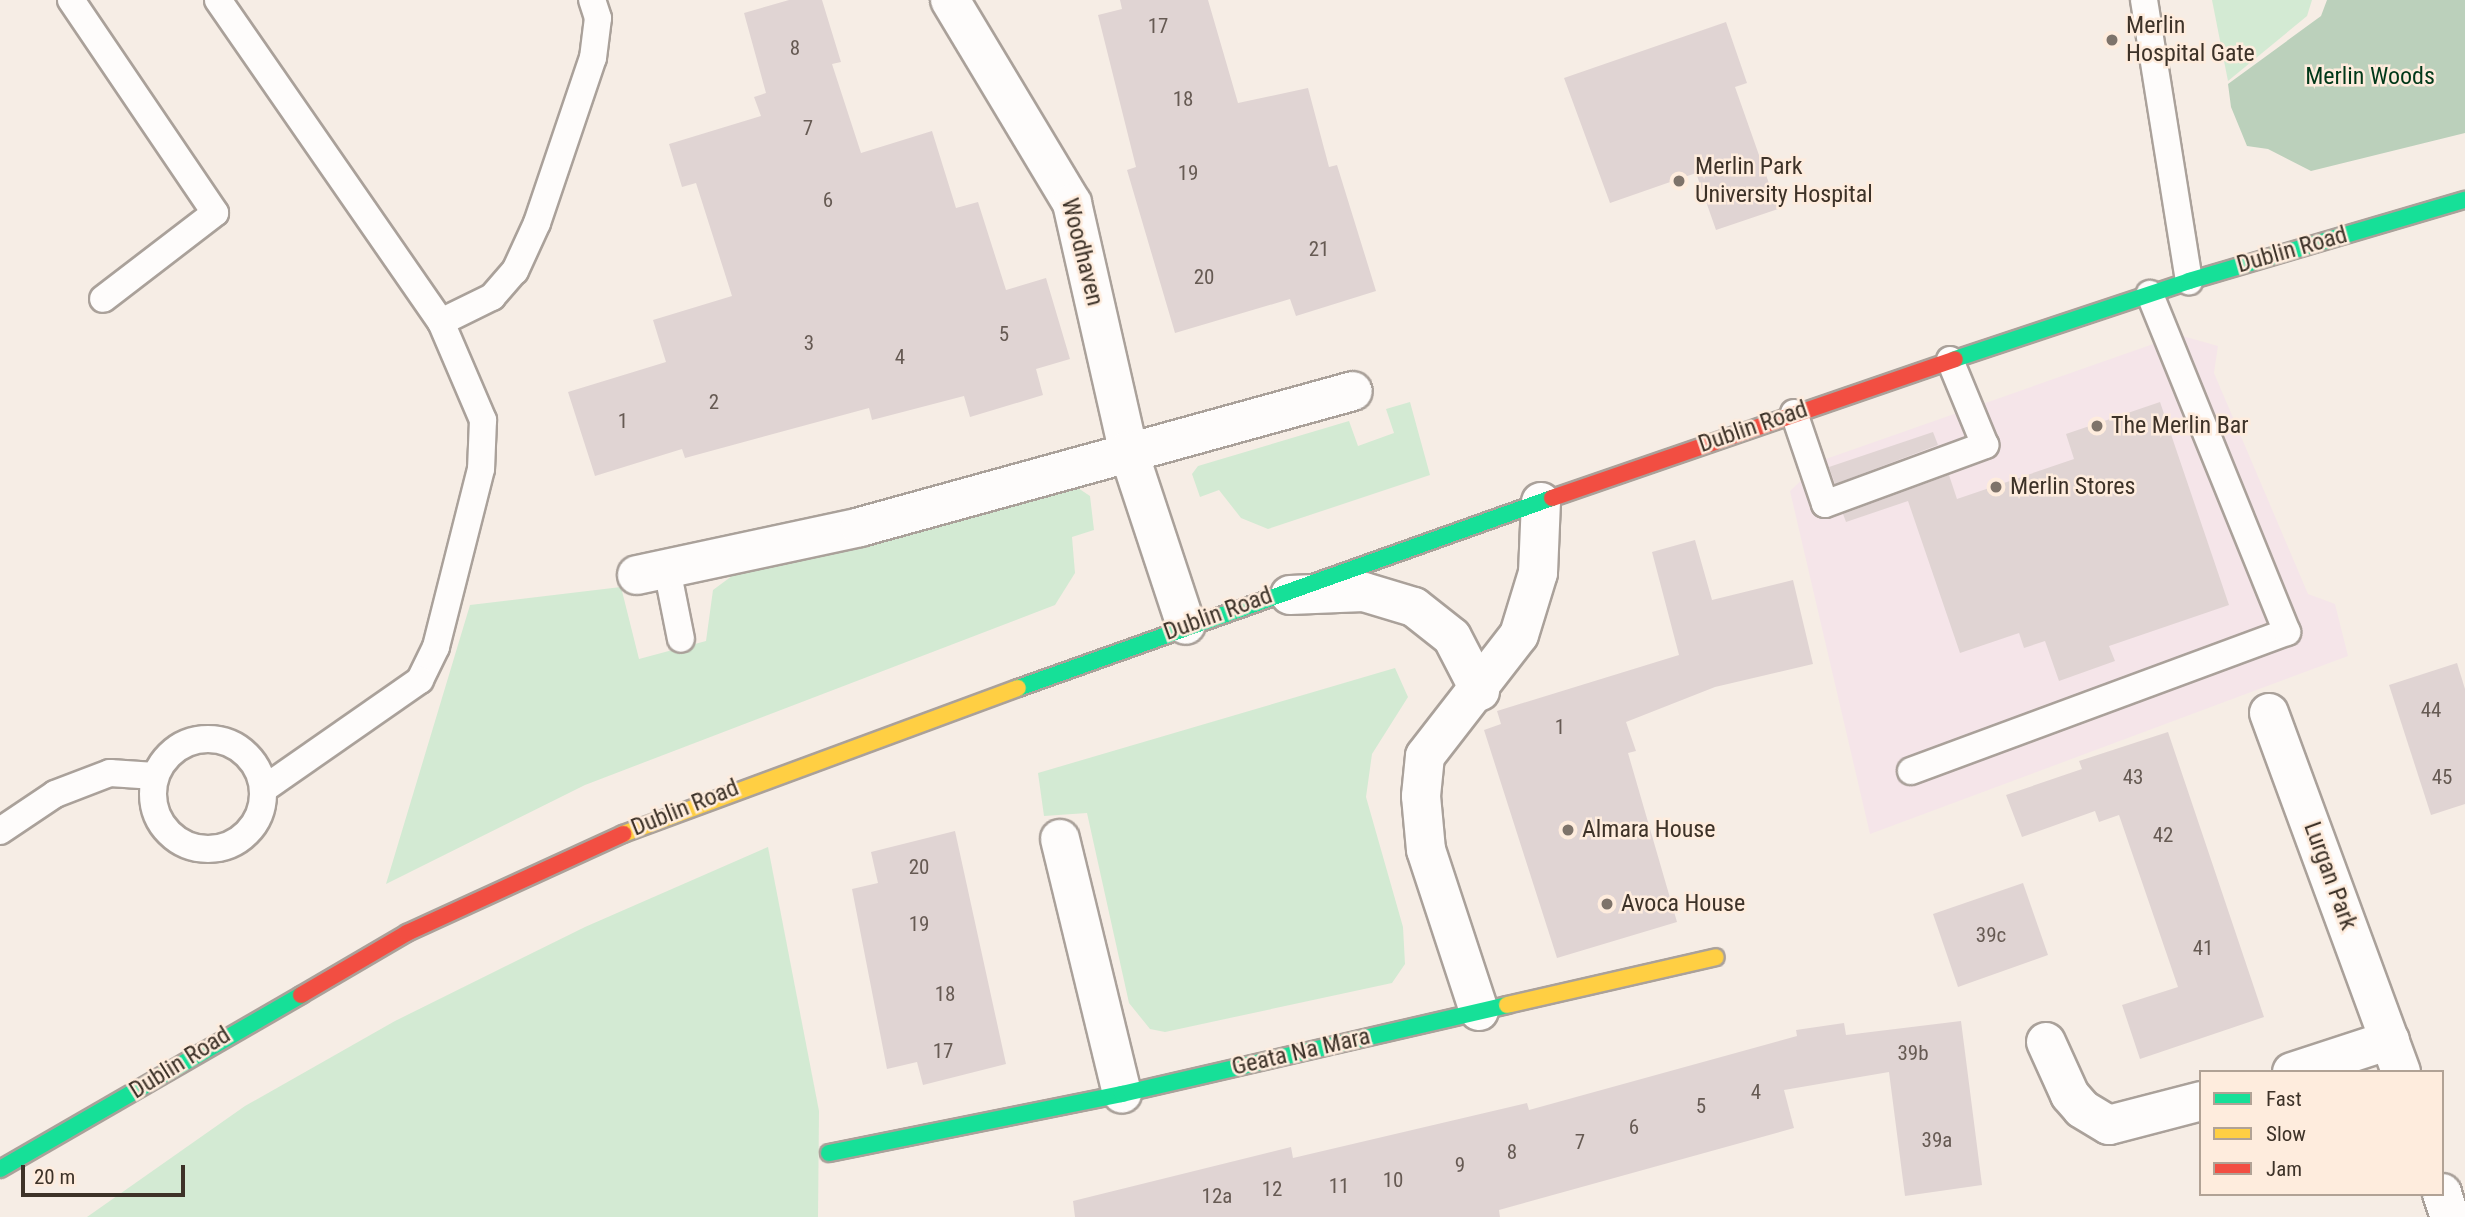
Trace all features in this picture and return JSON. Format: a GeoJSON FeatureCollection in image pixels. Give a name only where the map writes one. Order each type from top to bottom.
{"type":"FeatureCollection","features":[{"type":"Feature","properties":{"kind":"main road","name":"Dublin Road"},"geometry":{"type":"LineString","coordinates":[[0,1169],[27,1158],[317,981],[520,878],[798,763],[1268,596],[1950,360],[2189,281],[2465,200]]}},
{"type":"Feature","properties":{"kind":"main road","name":"Geata Na Mara"},"geometry":{"type":"LineString","coordinates":[[829,1153],[1122,1094],[1716,957]]}},
{"type":"Feature","properties":{"kind":"main road","name":"Dublin Road"},"geometry":{"type":"LineString","coordinates":[[0,1182],[27,1158]]}},
{"type":"Feature","properties":{"kind":"street","name":"Woodhaven"},"geometry":{"type":"LineString","coordinates":[[950,0],[1072,203],[1128,450],[1186,625]]}},
{"type":"Feature","properties":{"kind":"street"},"geometry":{"type":"LineString","coordinates":[[652,572],[860,527],[1128,450],[1353,391]]}},
{"type":"Feature","properties":{"kind":"street"},"geometry":{"type":"LineString","coordinates":[[1479,1011],[1426,850],[1421,796],[1424,756],[1441,728],[1480,691],[1519,635],[1538,573],[1541,502]]}},
{"type":"Feature","properties":{"kind":"street"},"geometry":{"type":"LineString","coordinates":[[1268,596],[1364,593],[1414,607],[1452,636],[1480,691]]}},
{"type":"Feature","properties":{"kind":"street","name":"Lurgan Park"},"geometry":{"type":"LineString","coordinates":[[2269,713],[2396,1056],[2305,1070]]}},
{"type":"Feature","properties":{"kind":"street"},"geometry":{"type":"LineString","coordinates":[[1060,839],[1122,1094]]}},
{"type":"Feature","properties":{"kind":"street"},"geometry":{"type":"LineString","coordinates":[[2046,1042],[2070,1094],[2082,1109],[2109,1125],[2199,1102]]}},
{"type":"Feature","properties":{"kind":"street"},"geometry":{"type":"LineString","coordinates":[[2443,1196],[2450,1217]]}},
{"type":"Feature","properties":{"kind":"lane"},"geometry":{"type":"LineString","coordinates":[[71,0],[215,213],[103,299]]}},
{"type":"Feature","properties":{"kind":"lane"},"geometry":{"type":"LineString","coordinates":[[218,0],[441,322],[483,420],[481,469],[436,647],[419,680],[264,789]]}},
{"type":"Feature","properties":{"kind":"lane"},"geometry":{"type":"LineString","coordinates":[[441,322],[492,297],[521,259],[593,58],[598,18],[592,0]]}},
{"type":"Feature","properties":{"kind":"lane"},"geometry":{"type":"LineString","coordinates":[[2144,0],[2189,281]]}},
{"type":"Feature","properties":{"kind":"lane"},"geometry":{"type":"LineString","coordinates":[[1911,771],[2287,632],[2150,294]]}},
{"type":"Feature","properties":{"kind":"lane"},"geometry":{"type":"LineString","coordinates":[[1794,413],[1825,504],[1985,445],[1950,360]]}},
{"type":"Feature","properties":{"kind":"lane"},"geometry":{"type":"LineString","coordinates":[[652,572],[681,639]]}},
{"type":"Feature","properties":{"kind":"lane"},"geometry":{"type":"LineString","coordinates":[[215,738],[248,754],[264,789],[255,824],[235,841],[210,850],[176,840],[163,827],[152,793],[155,776],[178,746],[215,738]]}},
{"type":"Feature","properties":{"kind":"lane"},"geometry":{"type":"LineString","coordinates":[[0,831],[55,794],[110,773],[155,776]]}},
{"type":"Feature","properties":{"kind":"shaded area"},"geometry":{"type":"Polygon","coordinates":[[[2179,335],[2218,346],[2214,373],[2308,594],[2335,604],[2348,656],[1870,834],[1790,491],[1823,460],[2179,335]]]}},
{"type":"Feature","properties":{"kind":"green space"},"geometry":{"type":"Polygon","coordinates":[[[2212,0],[2312,0],[2307,16],[2228,81],[2212,0]]]}},
{"type":"Feature","properties":{"kind":"green space","name":"Merlin Woods"},"geometry":{"type":"Polygon","coordinates":[[[2327,0],[2465,0],[2465,133],[2311,171],[2268,149],[2247,146],[2231,107],[2228,84],[2321,16],[2327,0]]]}},
{"type":"Feature","properties":{"kind":"green space"},"geometry":{"type":"Polygon","coordinates":[[[1410,402],[1430,475],[1268,529],[1241,518],[1219,490],[1200,497],[1192,474],[1198,466],[1349,421],[1358,446],[1394,433],[1386,409],[1410,402]]]}},
{"type":"Feature","properties":{"kind":"green space"},"geometry":{"type":"Polygon","coordinates":[[[1072,484],[1090,496],[1094,530],[1072,537],[1075,573],[1055,605],[585,785],[386,884],[470,605],[621,587],[639,659],[706,641],[713,590],[736,573],[935,528],[1072,484]]]}},
{"type":"Feature","properties":{"kind":"green space"},"geometry":{"type":"Polygon","coordinates":[[[1395,668],[1408,697],[1372,754],[1366,797],[1403,927],[1405,964],[1392,983],[1165,1032],[1150,1029],[1129,1003],[1087,813],[1044,816],[1038,773],[1395,668]]]}},
{"type":"Feature","properties":{"kind":"green space"},"geometry":{"type":"Polygon","coordinates":[[[768,847],[819,1111],[818,1217],[87,1217],[245,1106],[395,1021],[585,927],[768,847]]]}},
{"type":"Feature","properties":{"kind":"building"},"geometry":{"type":"Polygon","coordinates":[[[789,0],[822,0],[841,62],[832,64],[861,153],[932,131],[956,208],[978,202],[1006,290],[1046,278],[1070,359],[1036,369],[1043,395],[970,417],[964,396],[872,420],[869,408],[685,458],[682,449],[595,476],[568,392],[666,362],[653,320],[732,296],[696,183],[682,187],[669,144],[761,116],[754,97],[766,93],[744,13],[789,0]]]}},
{"type":"Feature","properties":{"kind":"building"},"geometry":{"type":"Polygon","coordinates":[[[1120,0],[1208,0],[1238,103],[1308,88],[1329,167],[1337,165],[1376,291],[1296,316],[1290,299],[1175,333],[1127,170],[1136,167],[1098,15],[1122,9],[1120,0]]]}},
{"type":"Feature","properties":{"kind":"building"},"geometry":{"type":"Polygon","coordinates":[[[1726,22],[1747,83],[1735,87],[1778,209],[1716,230],[1696,173],[1610,203],[1564,78],[1726,22]]]}},
{"type":"Feature","properties":{"kind":"building"},"geometry":{"type":"Polygon","coordinates":[[[2160,402],[2229,605],[2109,646],[2115,661],[2059,681],[2045,641],[2024,648],[2019,633],[1960,653],[1908,501],[1846,522],[1843,514],[1949,475],[1957,499],[2074,459],[2066,434],[2160,402]]]}},
{"type":"Feature","properties":{"kind":"building"},"geometry":{"type":"Polygon","coordinates":[[[1933,432],[1938,445],[1835,484],[1829,467],[1933,432]]]}},
{"type":"Feature","properties":{"kind":"building"},"geometry":{"type":"Polygon","coordinates":[[[1695,540],[1712,600],[1793,580],[1813,664],[1715,687],[1626,722],[1636,751],[1628,753],[1677,922],[1557,958],[1484,730],[1501,724],[1497,711],[1679,655],[1652,552],[1695,540]]]}},
{"type":"Feature","properties":{"kind":"building"},"geometry":{"type":"Polygon","coordinates":[[[2457,663],[2465,689],[2465,804],[2431,815],[2389,685],[2457,663]]]}},
{"type":"Feature","properties":{"kind":"building"},"geometry":{"type":"Polygon","coordinates":[[[2168,732],[2264,1017],[2140,1059],[2122,1005],[2178,987],[2119,815],[2099,822],[2095,811],[2022,837],[2006,795],[2082,769],[2079,761],[2168,732]]]}},
{"type":"Feature","properties":{"kind":"building"},"geometry":{"type":"Polygon","coordinates":[[[955,831],[1006,1064],[923,1085],[917,1062],[887,1069],[852,889],[878,883],[871,852],[955,831]]]}},
{"type":"Feature","properties":{"kind":"building"},"geometry":{"type":"Polygon","coordinates":[[[2023,883],[2048,955],[1958,987],[1933,914],[2023,883]]]}},
{"type":"Feature","properties":{"kind":"building"},"geometry":{"type":"Polygon","coordinates":[[[1961,1021],[1982,1185],[1905,1196],[1889,1072],[1784,1090],[1794,1128],[1499,1210],[1500,1217],[1075,1217],[1073,1201],[1291,1147],[1293,1158],[1527,1103],[1529,1110],[1797,1036],[1796,1030],[1844,1023],[1846,1035],[1961,1021]]]}},
{"type":"Feature","properties":{"kind":"traffic: fast"},"geometry":{"type":"LineString","coordinates":[[1955,359],[2189,281],[2465,200]]}},
{"type":"Feature","properties":{"kind":"traffic: fast"},"geometry":{"type":"LineString","coordinates":[[1018,688],[1552,498]]}},
{"type":"Feature","properties":{"kind":"traffic: fast"},"geometry":{"type":"LineString","coordinates":[[0,1169],[301,995]]}},
{"type":"Feature","properties":{"kind":"traffic: fast"},"geometry":{"type":"LineString","coordinates":[[829,1153],[1122,1094],[1507,1005]]}},
{"type":"Feature","properties":{"kind":"traffic: slow"},"geometry":{"type":"LineString","coordinates":[[623,834],[1018,688]]}},
{"type":"Feature","properties":{"kind":"traffic: slow"},"geometry":{"type":"LineString","coordinates":[[1507,1005],[1716,957]]}},
{"type":"Feature","properties":{"kind":"traffic: jam"},"geometry":{"type":"LineString","coordinates":[[1552,498],[1955,359]]}},
{"type":"Feature","properties":{"kind":"traffic: jam"},"geometry":{"type":"LineString","coordinates":[[301,995],[407,933],[623,834]]}},
{"type":"Feature","properties":{"kind":"place","name":"Merlin Hospital Gate"},"geometry":{"type":"Point","coordinates":[2112,40]}},
{"type":"Feature","properties":{"kind":"place","name":"Merlin Park University Hospital"},"geometry":{"type":"Point","coordinates":[1679,181]}},
{"type":"Feature","properties":{"kind":"place","name":"The Merlin Bar"},"geometry":{"type":"Point","coordinates":[2097,426]}},
{"type":"Feature","properties":{"kind":"place","name":"Merlin Stores"},"geometry":{"type":"Point","coordinates":[1996,487]}},
{"type":"Feature","properties":{"kind":"place","name":"Almara House"},"geometry":{"type":"Point","coordinates":[1568,830]}},
{"type":"Feature","properties":{"kind":"place","name":"Avoca House"},"geometry":{"type":"Point","coordinates":[1607,904]}}]}
